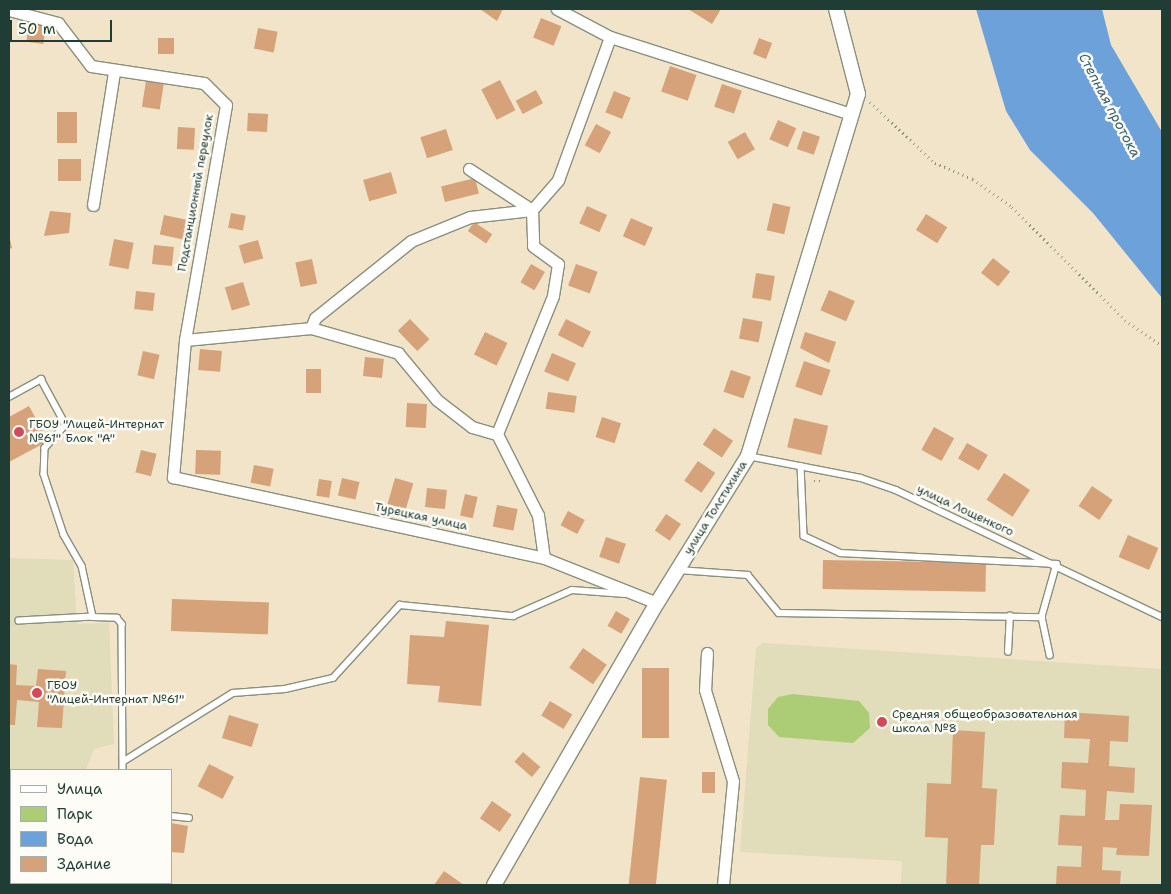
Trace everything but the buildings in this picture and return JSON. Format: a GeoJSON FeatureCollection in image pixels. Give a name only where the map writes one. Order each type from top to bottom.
{"type":"FeatureCollection","features":[{"type":"Feature","properties":{"kind":"street"},"geometry":{"type":"LineString","coordinates":[[557,9],[610,37],[752,80],[852,114]]}},
{"type":"Feature","properties":{"kind":"street"},"geometry":{"type":"LineString","coordinates":[[836,9],[858,94]]}},
{"type":"Feature","properties":{"kind":"street","name":"Подстанционный переулок"},"geometry":{"type":"LineString","coordinates":[[9,10],[58,23],[82,58],[114,73],[204,83],[226,106],[185,340],[173,477]]}},
{"type":"Feature","properties":{"kind":"street"},"geometry":{"type":"LineString","coordinates":[[497,434],[558,276],[558,264],[533,246],[532,210],[558,180],[610,37]]}},
{"type":"Feature","properties":{"kind":"street"},"geometry":{"type":"LineString","coordinates":[[93,205],[114,73]]}},
{"type":"Feature","properties":{"kind":"street","name":"улица Толстихина"},"geometry":{"type":"LineString","coordinates":[[494,885],[657,603],[748,456],[858,94]]}},
{"type":"Feature","properties":{"kind":"street"},"geometry":{"type":"LineString","coordinates":[[469,169],[532,210]]}},
{"type":"Feature","properties":{"kind":"street"},"geometry":{"type":"LineString","coordinates":[[311,328],[315,318],[411,241],[470,217],[532,210]]}},
{"type":"Feature","properties":{"kind":"street"},"geometry":{"type":"LineString","coordinates":[[185,340],[311,328],[398,353],[437,400],[472,427],[497,434],[538,515],[544,558]]}},
{"type":"Feature","properties":{"kind":"street","name":"Турецкая улица"},"geometry":{"type":"LineString","coordinates":[[173,477],[544,558],[657,603]]}},
{"type":"Feature","properties":{"kind":"street"},"geometry":{"type":"LineString","coordinates":[[707,653],[705,690],[733,781],[723,885]]}},
{"type":"Feature","properties":{"kind":"lane"},"geometry":{"type":"LineString","coordinates":[[9,397],[41,379],[66,425],[45,448],[44,474],[64,535],[82,566],[93,617]]}},
{"type":"Feature","properties":{"kind":"lane","name":"улица Лощенкого"},"geometry":{"type":"LineString","coordinates":[[748,456],[801,466],[896,490],[1057,564],[1162,617]]}},
{"type":"Feature","properties":{"kind":"lane"},"geometry":{"type":"LineString","coordinates":[[801,466],[804,536],[840,553],[1057,564],[1042,617],[1050,655]]}},
{"type":"Feature","properties":{"kind":"lane"},"geometry":{"type":"LineString","coordinates":[[677,570],[748,575],[779,613],[1042,617]]}},
{"type":"Feature","properties":{"kind":"lane"},"geometry":{"type":"LineString","coordinates":[[124,761],[233,693],[284,689],[332,678],[400,605],[513,616],[572,590],[635,594]]}},
{"type":"Feature","properties":{"kind":"lane"},"geometry":{"type":"LineString","coordinates":[[1008,652],[1010,616]]}},
{"type":"Feature","properties":{"kind":"lane"},"geometry":{"type":"LineString","coordinates":[[18,621],[93,617],[117,618],[122,624],[123,769]]}},
{"type":"Feature","properties":{"kind":"lane"},"geometry":{"type":"LineString","coordinates":[[172,816],[189,818]]}},
{"type":"Feature","properties":{"kind":"path"},"geometry":{"type":"LineString","coordinates":[[858,94],[926,150],[935,163],[973,179],[1012,207],[1125,320],[1162,346]]}},
{"type":"Feature","properties":{"kind":"shaded area"},"geometry":{"type":"Polygon","coordinates":[[[9,558],[73,560],[77,624],[109,623],[114,744],[94,749],[86,769],[10,769],[9,798],[9,558]]]}},
{"type":"Feature","properties":{"kind":"shaded area","name":"Средняя общеобразовательная школа №8"},"geometry":{"type":"Polygon","coordinates":[[[763,643],[1162,669],[1162,885],[901,885],[902,861],[740,852],[756,648],[763,643]]]}},
{"type":"Feature","properties":{"kind":"green space"},"geometry":{"type":"Polygon","coordinates":[[[793,694],[859,701],[869,713],[870,728],[853,743],[779,737],[768,725],[768,709],[778,697],[793,694]]]}},
{"type":"Feature","properties":{"kind":"water","name":"Степная протока"},"geometry":{"type":"Polygon","coordinates":[[[976,9],[1102,9],[1111,45],[1162,132],[1162,298],[1093,213],[1030,150],[1006,111],[976,9]]]}},
{"type":"Feature","properties":{"kind":"place","name":"ГБОУ \"Лицей-Интернат №61\" Блок \"А\""},"geometry":{"type":"Point","coordinates":[19,432]}},
{"type":"Feature","properties":{"kind":"place","name":"ГБОУ \"Лицей-Интернат №61\""},"geometry":{"type":"Point","coordinates":[37,693]}},
{"type":"Feature","properties":{"kind":"place","name":"Средняя общеобразовательная школа №8"},"geometry":{"type":"Point","coordinates":[882,722]}}]}
